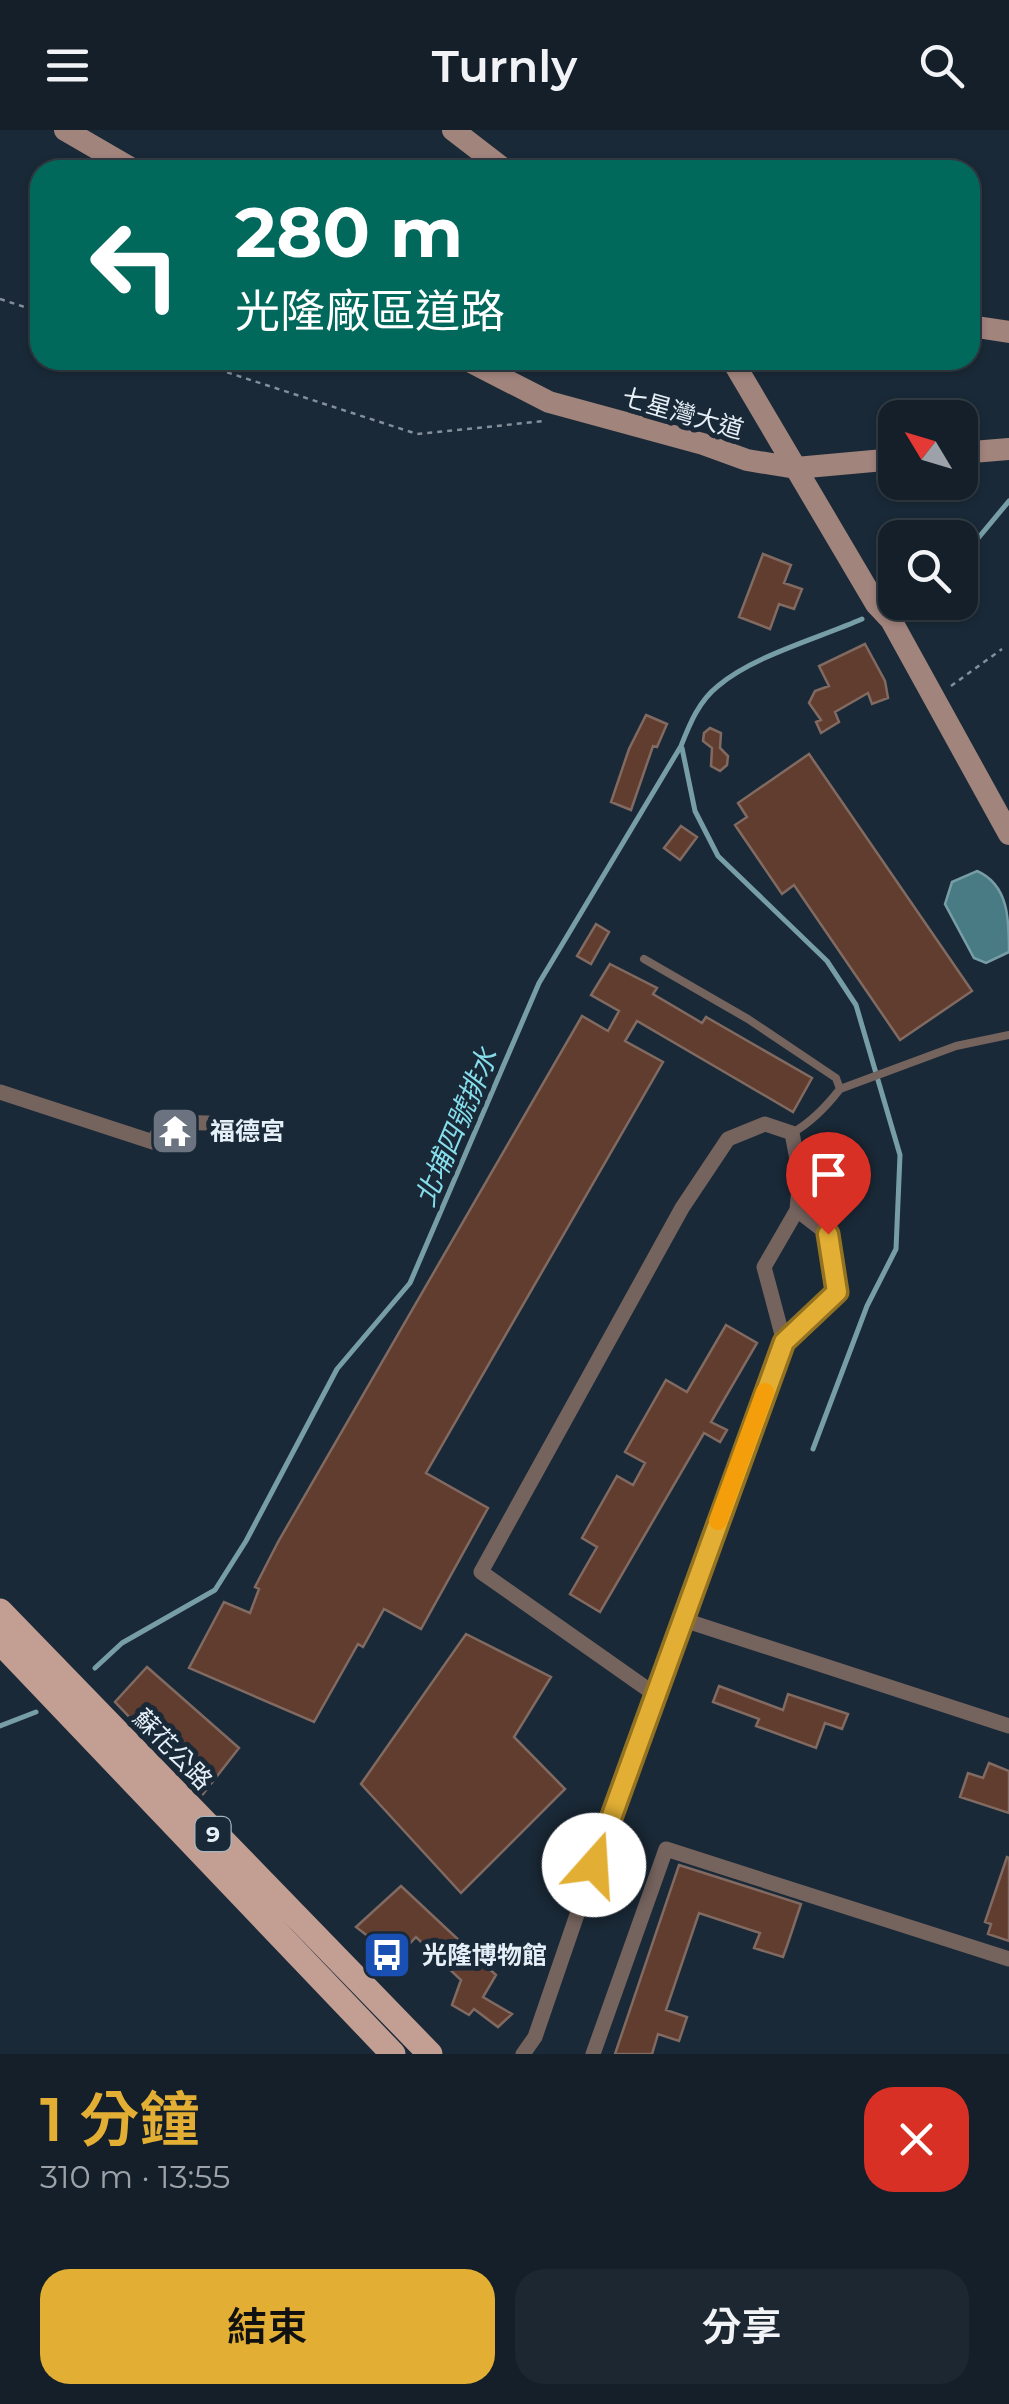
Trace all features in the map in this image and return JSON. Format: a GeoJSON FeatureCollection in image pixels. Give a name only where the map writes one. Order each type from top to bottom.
{"type":"FeatureCollection","features":[{"type":"Feature","properties":{"kind":"main road","name":"蘇花公路"},"geometry":{"type":"LineString","coordinates":[[0,1611],[430,2054]]}},
{"type":"Feature","properties":{"kind":"main road","name":"蘇花公路"},"geometry":{"type":"LineString","coordinates":[[0,1642],[393,2054]]}},
{"type":"Feature","properties":{"kind":"street"},"geometry":{"type":"LineString","coordinates":[[65,130],[117,160]]}},
{"type":"Feature","properties":{"kind":"street"},"geometry":{"type":"LineString","coordinates":[[453,130],[492,160]]}},
{"type":"Feature","properties":{"kind":"street"},"geometry":{"type":"LineString","coordinates":[[980,327],[1009,332]]}},
{"type":"Feature","properties":{"kind":"street","name":"七星灣大道"},"geometry":{"type":"LineString","coordinates":[[487,370],[549,402],[747,460],[796,468],[878,461]]}},
{"type":"Feature","properties":{"kind":"street"},"geometry":{"type":"LineString","coordinates":[[738,370],[935,698],[1009,834]]}},
{"type":"Feature","properties":{"kind":"street"},"geometry":{"type":"LineString","coordinates":[[978,451],[1007,449]]}},
{"type":"Feature","properties":{"kind":"street"},"geometry":{"type":"LineString","coordinates":[[0,1092],[153,1142],[164,1122],[208,1124]]}},
{"type":"Feature","properties":{"kind":"street"},"geometry":{"type":"LineString","coordinates":[[654,1693],[481,1572],[682,1208],[728,1139],[765,1124],[792,1134],[800,1174],[797,1210],[764,1267],[784,1342]]}},
{"type":"Feature","properties":{"kind":"street"},"geometry":{"type":"LineString","coordinates":[[523,2054],[535,2037],[654,1693],[784,1342],[837,1292],[828,1234],[797,1210]]}},
{"type":"Feature","properties":{"kind":"street"},"geometry":{"type":"LineString","coordinates":[[681,1618],[1009,1726]]}},
{"type":"Feature","properties":{"kind":"street"},"geometry":{"type":"LineString","coordinates":[[593,2054],[666,1849],[1009,1958]]}},
{"type":"Feature","properties":{"kind":"lane"},"geometry":{"type":"LineString","coordinates":[[644,959],[812,1060],[836,1078],[840,1089]]}},
{"type":"Feature","properties":{"kind":"lane"},"geometry":{"type":"LineString","coordinates":[[792,1134],[809,1124],[840,1089],[956,1046],[1009,1034]]}},
{"type":"Feature","properties":{"kind":"path"},"geometry":{"type":"LineString","coordinates":[[0,299],[30,309]]}},
{"type":"Feature","properties":{"kind":"path"},"geometry":{"type":"LineString","coordinates":[[220,370],[418,434],[555,420]]}},
{"type":"Feature","properties":{"kind":"path"},"geometry":{"type":"LineString","coordinates":[[935,698],[1002,649]]}},
{"type":"Feature","properties":{"kind":"shaded area"},"geometry":{"type":"Polygon","coordinates":[[[977,871],[996,885],[1009,928],[1009,952],[986,963],[974,958],[945,904],[952,882],[977,871]]]}},
{"type":"Feature","properties":{"kind":"building"},"geometry":{"type":"Polygon","coordinates":[[[763,554],[791,565],[784,583],[802,589],[794,609],[779,604],[770,629],[739,617],[763,554]]]}},
{"type":"Feature","properties":{"kind":"building"},"geometry":{"type":"Polygon","coordinates":[[[865,644],[885,681],[888,698],[872,704],[868,693],[835,712],[839,722],[821,733],[816,722],[821,720],[809,703],[815,691],[829,686],[819,666],[865,644]]]}},
{"type":"Feature","properties":{"kind":"building"},"geometry":{"type":"Polygon","coordinates":[[[646,715],[667,724],[657,747],[653,746],[631,810],[611,802],[629,749],[646,715]]]}},
{"type":"Feature","properties":{"kind":"building"},"geometry":{"type":"Polygon","coordinates":[[[710,728],[721,733],[720,748],[728,756],[727,765],[720,771],[711,766],[712,748],[703,741],[710,728]]]}},
{"type":"Feature","properties":{"kind":"building"},"geometry":{"type":"Polygon","coordinates":[[[809,754],[972,991],[900,1040],[794,885],[782,894],[735,825],[747,817],[738,803],[809,754]]]}},
{"type":"Feature","properties":{"kind":"building"},"geometry":{"type":"Polygon","coordinates":[[[681,826],[697,837],[680,860],[664,848],[681,826]]]}},
{"type":"Feature","properties":{"kind":"building"},"geometry":{"type":"Polygon","coordinates":[[[596,924],[609,932],[591,964],[577,956],[596,924]]]}},
{"type":"Feature","properties":{"kind":"building"},"geometry":{"type":"Polygon","coordinates":[[[610,964],[657,988],[653,994],[702,1023],[706,1017],[812,1078],[793,1112],[637,1021],[625,1041],[663,1062],[426,1473],[488,1508],[421,1629],[384,1609],[363,1647],[358,1644],[314,1722],[189,1668],[224,1602],[250,1613],[259,1589],[255,1587],[278,1542],[582,1016],[608,1031],[619,1011],[591,995],[610,964]]]}},
{"type":"Feature","properties":{"kind":"building"},"geometry":{"type":"Polygon","coordinates":[[[726,1325],[757,1343],[711,1422],[727,1430],[720,1442],[704,1433],[600,1612],[570,1594],[597,1547],[582,1538],[617,1476],[633,1485],[645,1463],[625,1452],[666,1380],[687,1392],[726,1325]]]}},
{"type":"Feature","properties":{"kind":"building"},"geometry":{"type":"Polygon","coordinates":[[[466,1634],[551,1677],[514,1737],[565,1789],[461,1893],[361,1784],[466,1634]]]}},
{"type":"Feature","properties":{"kind":"building"},"geometry":{"type":"Polygon","coordinates":[[[147,1667],[239,1748],[203,1794],[115,1702],[147,1667]]]}},
{"type":"Feature","properties":{"kind":"building"},"geometry":{"type":"Polygon","coordinates":[[[719,1686],[783,1710],[788,1694],[848,1714],[842,1729],[825,1723],[816,1748],[756,1726],[759,1719],[713,1702],[719,1686]]]}},
{"type":"Feature","properties":{"kind":"building"},"geometry":{"type":"Polygon","coordinates":[[[989,1763],[1009,1771],[1009,1813],[960,1797],[968,1773],[983,1778],[989,1763]]]}},
{"type":"Feature","properties":{"kind":"building"},"geometry":{"type":"Polygon","coordinates":[[[1007,1857],[1009,1941],[988,1934],[991,1924],[985,1922],[1007,1857]]]}},
{"type":"Feature","properties":{"kind":"building"},"geometry":{"type":"Polygon","coordinates":[[[679,1865],[801,1904],[788,1943],[783,1957],[754,1948],[760,1933],[699,1913],[666,2010],[687,2017],[679,2041],[658,2034],[652,2054],[615,2054],[679,1865]]]}},
{"type":"Feature","properties":{"kind":"building"},"geometry":{"type":"Polygon","coordinates":[[[401,1886],[496,1975],[483,1997],[512,2014],[498,2027],[474,2009],[469,2015],[452,2005],[461,1980],[416,1937],[396,1958],[356,1927],[401,1886]]]}},
{"type":"Feature","properties":{"kind":"waterway","name":"北埔四號排水"},"geometry":{"type":"LineString","coordinates":[[978,538],[1009,501]]}},
{"type":"Feature","properties":{"kind":"waterway","name":"北埔四號排水"},"geometry":{"type":"LineString","coordinates":[[95,1668],[122,1643],[215,1590],[246,1541],[337,1369],[410,1283],[539,983],[681,746],[700,706],[732,675],[787,648],[862,619]]}},
{"type":"Feature","properties":{"kind":"waterway"},"geometry":{"type":"LineString","coordinates":[[682,748],[695,811],[718,856],[827,961],[856,1005],[900,1155],[896,1249],[867,1306],[813,1449]]}},
{"type":"Feature","properties":{"kind":"waterway","name":"北埔四號排水"},"geometry":{"type":"LineString","coordinates":[[0,1726],[36,1712]]}},
{"type":"Feature","properties":{"kind":"slow traffic"},"geometry":{"type":"LineString","coordinates":[[718,1521],[765,1392]]}},
{"type":"Feature","properties":{"kind":"place","name":"福德宮"},"geometry":{"type":"Point","coordinates":[175,1131]}},
{"type":"Feature","properties":{"kind":"place","name":"光隆博物館"},"geometry":{"type":"Point","coordinates":[387,1955]}},
{"type":"Feature","properties":{"kind":"route"},"geometry":{"type":"LineString","coordinates":[[594,1865],[784,1342],[837,1292],[828,1234]]}}]}
